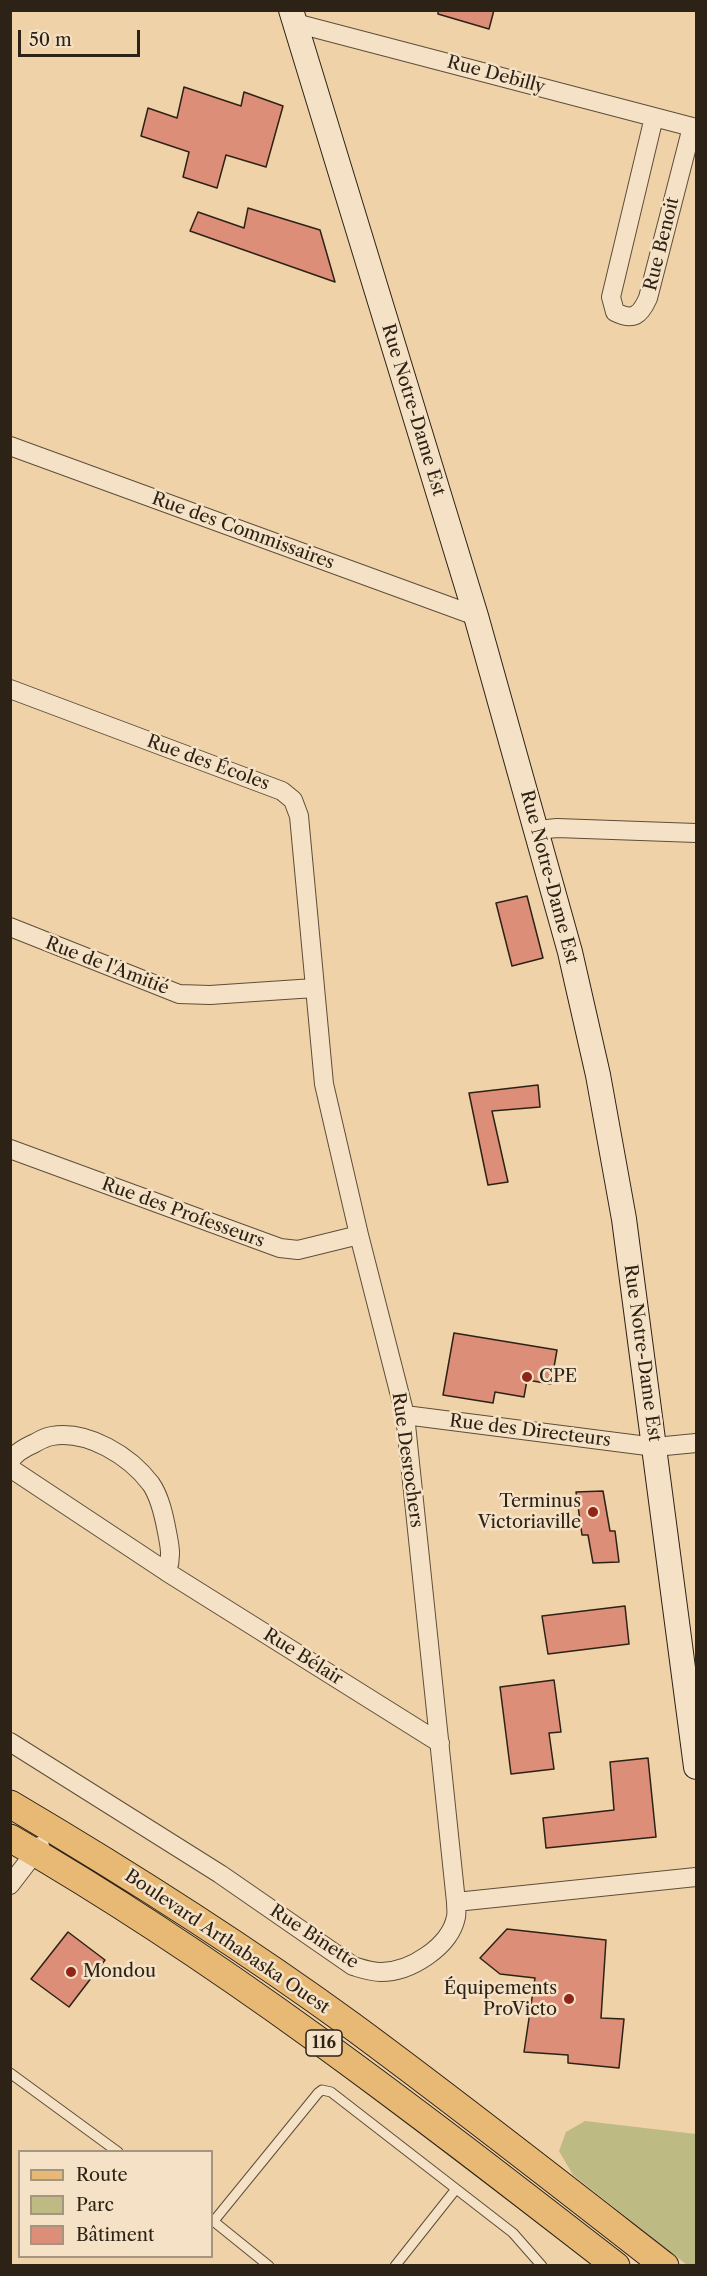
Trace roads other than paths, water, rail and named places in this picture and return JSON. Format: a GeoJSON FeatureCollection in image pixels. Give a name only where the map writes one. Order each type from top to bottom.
{"type":"FeatureCollection","features":[{"type":"Feature","properties":{"kind":"main road","name":"Boulevard Arthabaska Ouest"},"geometry":{"type":"LineString","coordinates":[[10,1804],[165,1898],[350,2025],[665,2265]]}},
{"type":"Feature","properties":{"kind":"main road","name":"Boulevard Arthabaska Ouest"},"geometry":{"type":"LineString","coordinates":[[10,1838],[36,1852],[231,1978],[352,2063],[616,2265]]}},
{"type":"Feature","properties":{"kind":"street","name":"Rue Debilly"},"geometry":{"type":"LineString","coordinates":[[293,17],[694,128]]}},
{"type":"Feature","properties":{"kind":"street","name":"Rue Notre-Dame Est"},"geometry":{"type":"LineString","coordinates":[[293,17],[476,616],[570,952],[598,1075],[624,1219],[696,1767]]}},
{"type":"Feature","properties":{"kind":"street","name":"Rue Benoit"},"geometry":{"type":"LineString","coordinates":[[654,117],[611,297],[615,312],[626,318],[644,309],[648,298],[694,128]]}},
{"type":"Feature","properties":{"kind":"street","name":"Rue des Commissaires"},"geometry":{"type":"LineString","coordinates":[[10,446],[476,616]]}},
{"type":"Feature","properties":{"kind":"street","name":"Rue des Écoles"},"geometry":{"type":"LineString","coordinates":[[10,689],[282,791],[293,800],[299,816],[314,988]]}},
{"type":"Feature","properties":{"kind":"street"},"geometry":{"type":"LineString","coordinates":[[537,830],[557,828],[696,833]]}},
{"type":"Feature","properties":{"kind":"street","name":"Rue de l'Amitié"},"geometry":{"type":"LineString","coordinates":[[10,927],[178,994],[210,995],[314,988]]}},
{"type":"Feature","properties":{"kind":"street","name":"Rue Desrochers"},"geometry":{"type":"LineString","coordinates":[[314,988],[324,1084],[359,1235],[405,1415],[456,1902]]}},
{"type":"Feature","properties":{"kind":"street","name":"Rue des Professeurs"},"geometry":{"type":"LineString","coordinates":[[10,1149],[280,1248],[298,1250],[359,1235]]}},
{"type":"Feature","properties":{"kind":"street","name":"Rue des Directeurs"},"geometry":{"type":"LineString","coordinates":[[405,1415],[655,1447],[696,1443]]}},
{"type":"Feature","properties":{"kind":"street"},"geometry":{"type":"LineString","coordinates":[[10,1462],[26,1447],[50,1436],[69,1436],[92,1441],[122,1457],[136,1467],[152,1486],[165,1517],[172,1557],[167,1572]]}},
{"type":"Feature","properties":{"kind":"street","name":"Rue Bélair"},"geometry":{"type":"LineString","coordinates":[[10,1468],[167,1572],[440,1743]]}},
{"type":"Feature","properties":{"kind":"street","name":"Rue Binette"},"geometry":{"type":"LineString","coordinates":[[10,1742],[220,1874],[353,1966],[368,1971],[382,1972],[411,1966],[435,1950],[451,1930],[456,1917],[456,1902]]}},
{"type":"Feature","properties":{"kind":"street"},"geometry":{"type":"LineString","coordinates":[[10,1885],[53,1829]]}},
{"type":"Feature","properties":{"kind":"street"},"geometry":{"type":"LineString","coordinates":[[456,1902],[696,1877]]}},
{"type":"Feature","properties":{"kind":"lane"},"geometry":{"type":"LineString","coordinates":[[10,2073],[117,2150]]}},
{"type":"Feature","properties":{"kind":"lane"},"geometry":{"type":"LineString","coordinates":[[213,2220],[322,2090],[331,2092],[513,2233],[542,2265]]}},
{"type":"Feature","properties":{"kind":"lane"},"geometry":{"type":"LineString","coordinates":[[395,2265],[456,2189]]}},
{"type":"Feature","properties":{"kind":"lane"},"geometry":{"type":"LineString","coordinates":[[213,2222],[269,2265]]}},
{"type":"Feature","properties":{"kind":"place","name":"CPE"},"geometry":{"type":"Point","coordinates":[527,1377]}},
{"type":"Feature","properties":{"kind":"place","name":"Terminus Victoriaville"},"geometry":{"type":"Point","coordinates":[593,1512]}},
{"type":"Feature","properties":{"kind":"place","name":"Mondou"},"geometry":{"type":"Point","coordinates":[71,1972]}},
{"type":"Feature","properties":{"kind":"place","name":"Équipements ProVicto"},"geometry":{"type":"Point","coordinates":[569,1999]}}]}
